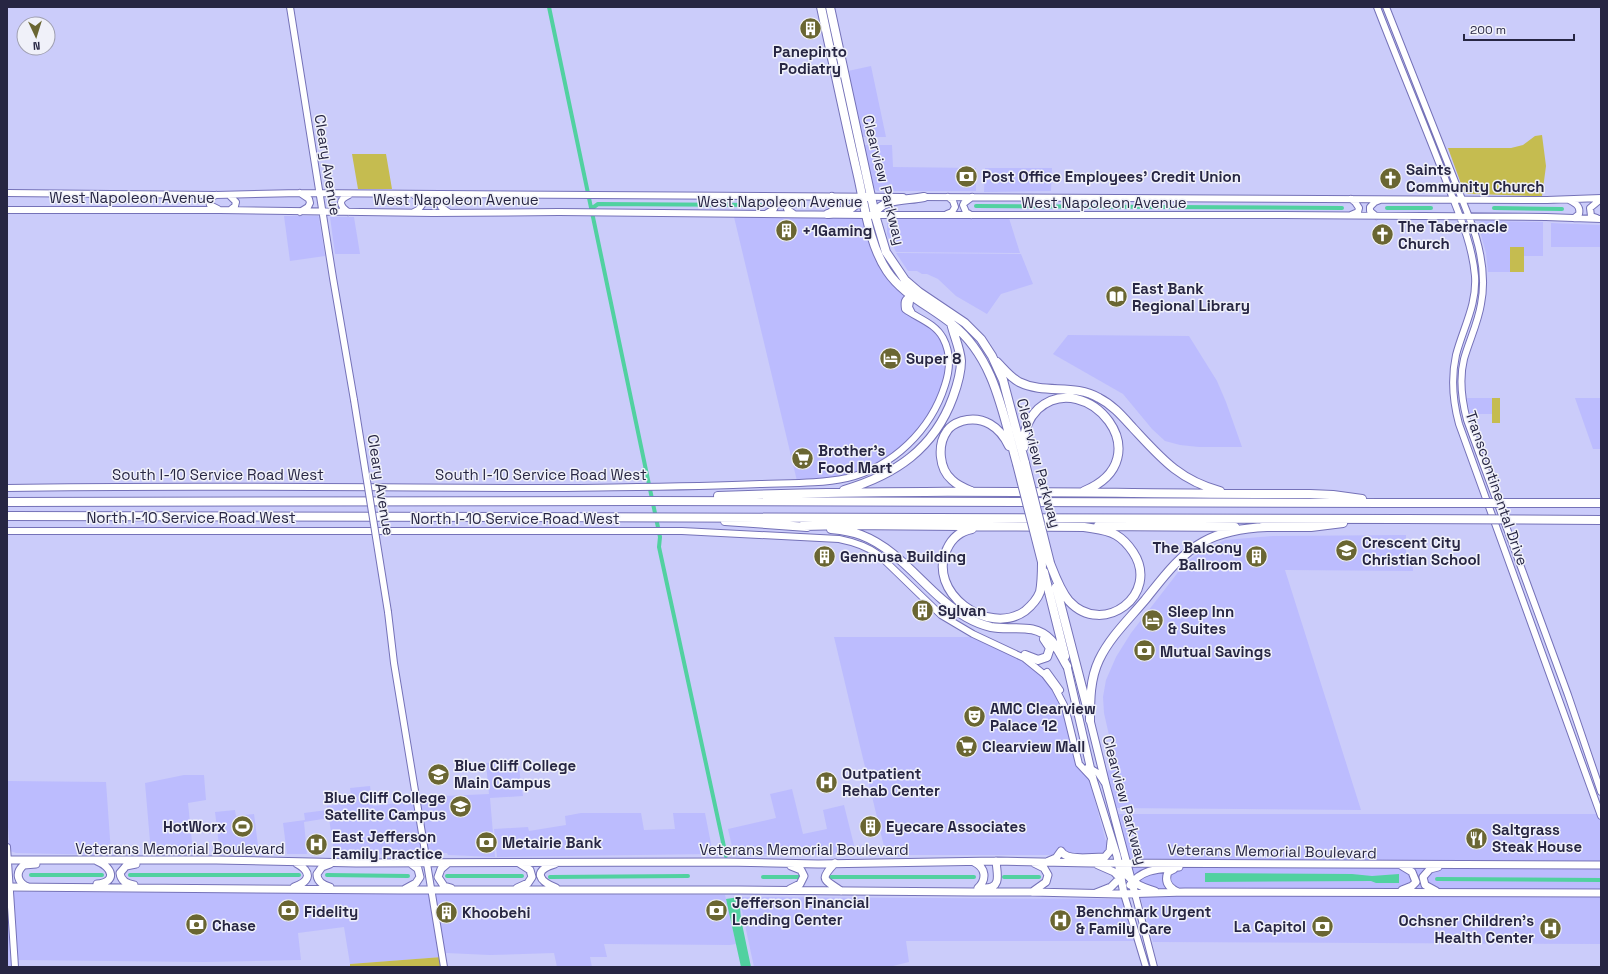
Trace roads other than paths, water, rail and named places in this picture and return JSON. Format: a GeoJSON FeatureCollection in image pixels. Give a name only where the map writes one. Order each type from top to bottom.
{"type":"FeatureCollection","features":[{"type":"Feature","properties":{"kind":"highway","name":"Clearview Parkway"},"geometry":{"type":"LineString","coordinates":[[824,8],[833,23],[869,188],[866,197]]}},
{"type":"Feature","properties":{"kind":"highway","name":"Clearview Parkway"},"geometry":{"type":"LineString","coordinates":[[824,8],[866,197],[886,252],[912,292],[935,302],[965,323],[981,339],[992,356],[1000,373],[1003,397],[1062,624],[1090,720]]}},
{"type":"Feature","properties":{"kind":"highway"},"geometry":{"type":"LineString","coordinates":[[828,214],[850,210],[866,197]]}},
{"type":"Feature","properties":{"kind":"highway"},"geometry":{"type":"LineString","coordinates":[[872,214],[881,206],[892,201],[924,197]]}},
{"type":"Feature","properties":{"kind":"highway","name":"Clearview Parkway"},"geometry":{"type":"LineString","coordinates":[[872,214],[869,225],[880,257],[887,271],[894,280],[908,288],[950,322],[970,342],[980,355],[1003,397]]}},
{"type":"Feature","properties":{"kind":"highway"},"geometry":{"type":"LineString","coordinates":[[834,493],[867,483],[894,470],[923,447],[932,436],[950,405],[956,388],[960,368],[958,345],[950,322]]}},
{"type":"Feature","properties":{"kind":"highway"},"geometry":{"type":"LineString","coordinates":[[992,356],[1012,377],[1026,385],[1043,388],[1085,391],[1098,397],[1108,403],[1122,416],[1159,456],[1180,474],[1190,480],[1213,489],[1243,494]]}},
{"type":"Feature","properties":{"kind":"highway"},"geometry":{"type":"LineString","coordinates":[[1021,463],[1024,431],[1031,417],[1038,409],[1049,402],[1066,398],[1079,400],[1098,409],[1105,415],[1116,434],[1117,455],[1113,470],[1107,478],[1097,486],[1080,493]]}},
{"type":"Feature","properties":{"kind":"highway"},"geometry":{"type":"LineString","coordinates":[[973,492],[951,480],[942,464],[941,448],[943,438],[950,427],[960,421],[975,419],[988,422],[998,429],[1021,463]]}},
{"type":"Feature","properties":{"kind":"highway"},"geometry":{"type":"LineString","coordinates":[[692,501],[704,497],[834,493],[973,492],[1333,495],[1387,503]]}},
{"type":"Feature","properties":{"kind":"highway"},"geometry":{"type":"LineString","coordinates":[[7,502],[692,501],[1601,503]]}},
{"type":"Feature","properties":{"kind":"highway"},"geometry":{"type":"LineString","coordinates":[[7,516],[1601,520]]}},
{"type":"Feature","properties":{"kind":"highway"},"geometry":{"type":"LineString","coordinates":[[715,517],[726,522],[803,526],[852,532],[872,540],[884,547],[901,561],[949,605],[971,620],[991,627],[1022,627],[1039,632],[1048,637],[1056,646],[1067,666]]}},
{"type":"Feature","properties":{"kind":"highway"},"geometry":{"type":"LineString","coordinates":[[803,526],[846,524],[1084,527],[1267,527],[1322,526],[1368,519]]}},
{"type":"Feature","properties":{"kind":"highway"},"geometry":{"type":"LineString","coordinates":[[984,526],[966,530],[954,538],[943,557],[942,563],[943,576],[957,600],[983,616],[997,619],[1010,618],[1031,606],[1039,593],[1046,562]]}},
{"type":"Feature","properties":{"kind":"highway"},"geometry":{"type":"LineString","coordinates":[[1046,562],[1063,593],[1075,607],[1088,614],[1094,615],[1115,612],[1122,609],[1132,599],[1137,591],[1141,578],[1136,557],[1122,539],[1106,531],[1084,527]]}},
{"type":"Feature","properties":{"kind":"highway"},"geometry":{"type":"LineString","coordinates":[[1090,720],[1091,692],[1095,671],[1109,642],[1179,560],[1203,542],[1220,534],[1240,529],[1267,527]]}},
{"type":"Feature","properties":{"kind":"highway"},"geometry":{"type":"LineString","coordinates":[[927,586],[949,608],[972,623],[983,628],[998,631],[1032,633],[1040,636],[1049,644],[1050,652],[1044,659],[1038,660],[1025,654]]}},
{"type":"Feature","properties":{"kind":"highway","name":"Clearview Parkway"},"geometry":{"type":"LineString","coordinates":[[1062,624],[1067,666]]}},
{"type":"Feature","properties":{"kind":"main road","name":"Clearview Parkway"},"geometry":{"type":"LineString","coordinates":[[1067,666],[1092,769],[1093,779],[1112,836],[1118,863]]}},
{"type":"Feature","properties":{"kind":"main road","name":"Clearview Parkway"},"geometry":{"type":"LineString","coordinates":[[1090,720],[1127,863],[1131,884],[1135,894]]}},
{"type":"Feature","properties":{"kind":"main road"},"geometry":{"type":"LineString","coordinates":[[1084,739],[1094,763],[1102,768]]}},
{"type":"Feature","properties":{"kind":"main road"},"geometry":{"type":"LineString","coordinates":[[1052,862],[1061,851],[1068,857],[1082,858],[1107,856],[1110,851],[1112,836]]}},
{"type":"Feature","properties":{"kind":"main road","name":"Veterans Memorial Boulevard"},"geometry":{"type":"LineString","coordinates":[[8,860],[216,860],[334,863],[835,863],[996,861],[1189,864],[1601,866]]}},
{"type":"Feature","properties":{"kind":"main road"},"geometry":{"type":"LineString","coordinates":[[30,888],[20,882],[18,875],[20,868],[24,865],[40,864],[50,860]]}},
{"type":"Feature","properties":{"kind":"main road"},"geometry":{"type":"LineString","coordinates":[[83,887],[106,882],[110,878],[110,872],[107,867],[92,860]]}},
{"type":"Feature","properties":{"kind":"main road"},"geometry":{"type":"LineString","coordinates":[[157,888],[127,884],[121,878],[120,873],[123,868],[131,864],[166,861]]}},
{"type":"Feature","properties":{"kind":"main road"},"geometry":{"type":"LineString","coordinates":[[976,890],[991,888],[996,884],[996,861]]}},
{"type":"Feature","properties":{"kind":"main road"},"geometry":{"type":"LineString","coordinates":[[288,888],[303,883],[307,876],[304,867],[294,862]]}},
{"type":"Feature","properties":{"kind":"main road"},"geometry":{"type":"LineString","coordinates":[[511,890],[524,885],[530,881],[532,877],[530,870],[519,862]]}},
{"type":"Feature","properties":{"kind":"main road"},"geometry":{"type":"LineString","coordinates":[[559,890],[543,882],[540,873],[544,868],[560,862]]}},
{"type":"Feature","properties":{"kind":"main road"},"geometry":{"type":"LineString","coordinates":[[974,862],[982,868],[984,875],[984,881],[976,890]]}},
{"type":"Feature","properties":{"kind":"main road"},"geometry":{"type":"LineString","coordinates":[[1028,862],[1041,866],[1048,875],[1046,882],[1032,892]]}},
{"type":"Feature","properties":{"kind":"main road"},"geometry":{"type":"LineString","coordinates":[[334,863],[322,867],[317,874],[318,880],[324,885],[336,888]]}},
{"type":"Feature","properties":{"kind":"main road"},"geometry":{"type":"LineString","coordinates":[[403,890],[416,883],[420,877],[418,869],[410,863]]}},
{"type":"Feature","properties":{"kind":"main road"},"geometry":{"type":"LineString","coordinates":[[448,863],[439,872],[440,881],[444,886],[457,889]]}},
{"type":"Feature","properties":{"kind":"main road"},"geometry":{"type":"LineString","coordinates":[[786,863],[801,870],[804,876],[803,881],[800,884],[786,890]]}},
{"type":"Feature","properties":{"kind":"main road"},"geometry":{"type":"LineString","coordinates":[[835,863],[826,873],[826,879],[827,882],[841,891]]}},
{"type":"Feature","properties":{"kind":"main road"},"geometry":{"type":"LineString","coordinates":[[1092,863],[1123,875]]}},
{"type":"Feature","properties":{"kind":"main road"},"geometry":{"type":"LineString","coordinates":[[1118,863],[1123,875],[1131,884],[1162,892]]}},
{"type":"Feature","properties":{"kind":"main road"},"geometry":{"type":"LineString","coordinates":[[1093,894],[1111,886],[1123,875],[1127,863]]}},
{"type":"Feature","properties":{"kind":"main road"},"geometry":{"type":"LineString","coordinates":[[1178,892],[1169,886],[1166,879],[1168,872],[1189,864]]}},
{"type":"Feature","properties":{"kind":"main road"},"geometry":{"type":"LineString","coordinates":[[1401,865],[1412,872],[1416,882]]}},
{"type":"Feature","properties":{"kind":"main road"},"geometry":{"type":"LineString","coordinates":[[1396,892],[1412,886],[1418,880],[1418,865]]}},
{"type":"Feature","properties":{"kind":"main road"},"geometry":{"type":"LineString","coordinates":[[1437,892],[1425,885],[1423,877],[1430,869],[1444,865]]}},
{"type":"Feature","properties":{"kind":"main road"},"geometry":{"type":"LineString","coordinates":[[1124,894],[1131,884],[1149,870],[1179,867]]}},
{"type":"Feature","properties":{"kind":"main road","name":"Clearview Parkway"},"geometry":{"type":"LineString","coordinates":[[1123,875],[1124,894]]}},
{"type":"Feature","properties":{"kind":"main road"},"geometry":{"type":"LineString","coordinates":[[9,887],[336,888],[403,890],[976,890],[1093,894],[1135,894],[1162,892],[1593,893],[1601,891]]}},
{"type":"Feature","properties":{"kind":"street","name":"Cleary Avenue"},"geometry":{"type":"LineString","coordinates":[[290,7],[388,612],[406,738],[428,863],[444,967]]}},
{"type":"Feature","properties":{"kind":"street","name":"Transcontinental Drive"},"geometry":{"type":"LineString","coordinates":[[1377,7],[1472,250],[1475,284],[1471,310],[1456,355],[1454,368],[1453,392],[1459,424],[1601,816]]}},
{"type":"Feature","properties":{"kind":"street","name":"Transcontinental Drive"},"geometry":{"type":"LineString","coordinates":[[1386,7],[1478,239],[1482,259],[1482,302],[1462,370],[1462,392],[1466,420],[1568,695],[1601,792]]}},
{"type":"Feature","properties":{"kind":"street","name":"West Napoleon Avenue"},"geometry":{"type":"LineString","coordinates":[[7,193],[216,195],[320,193],[866,197],[1601,199]]}},
{"type":"Feature","properties":{"kind":"street"},"geometry":{"type":"LineString","coordinates":[[300,193],[309,199],[310,203],[308,207],[300,212]]}},
{"type":"Feature","properties":{"kind":"street"},"geometry":{"type":"LineString","coordinates":[[229,194],[236,202],[235,206],[230,210]]}},
{"type":"Feature","properties":{"kind":"street"},"geometry":{"type":"LineString","coordinates":[[348,212],[341,206],[340,203],[342,199],[350,194]]}},
{"type":"Feature","properties":{"kind":"street"},"geometry":{"type":"LineString","coordinates":[[412,213],[418,210],[422,205],[421,200],[413,194]]}},
{"type":"Feature","properties":{"kind":"street"},"geometry":{"type":"LineString","coordinates":[[216,195],[212,197],[209,202],[213,207],[220,210]]}},
{"type":"Feature","properties":{"kind":"street"},"geometry":{"type":"LineString","coordinates":[[450,195],[442,200],[440,205],[444,211],[451,213]]}},
{"type":"Feature","properties":{"kind":"street"},"geometry":{"type":"LineString","coordinates":[[765,196],[772,199],[776,204],[774,209],[766,214]]}},
{"type":"Feature","properties":{"kind":"street"},"geometry":{"type":"LineString","coordinates":[[794,214],[787,209],[786,204],[790,200],[799,196]]}},
{"type":"Feature","properties":{"kind":"street"},"geometry":{"type":"LineString","coordinates":[[828,214],[836,207],[837,204],[836,199],[832,196]]}},
{"type":"Feature","properties":{"kind":"street"},"geometry":{"type":"LineString","coordinates":[[946,215],[952,212],[955,207],[953,201],[948,197]]}},
{"type":"Feature","properties":{"kind":"street"},"geometry":{"type":"LineString","coordinates":[[971,215],[966,212],[963,205],[972,197]]}},
{"type":"Feature","properties":{"kind":"street"},"geometry":{"type":"LineString","coordinates":[[1350,199],[1356,202],[1359,208],[1358,212],[1350,216]]}},
{"type":"Feature","properties":{"kind":"street"},"geometry":{"type":"LineString","coordinates":[[1377,216],[1370,211],[1370,207],[1375,202],[1384,199]]}},
{"type":"Feature","properties":{"kind":"street"},"geometry":{"type":"LineString","coordinates":[[1600,219],[1591,216],[1590,211],[1592,205],[1601,199]]}},
{"type":"Feature","properties":{"kind":"street"},"geometry":{"type":"LineString","coordinates":[[1567,200],[1577,205],[1579,208],[1579,214],[1574,218]]}},
{"type":"Feature","properties":{"kind":"street","name":"West Napoleon Avenue"},"geometry":{"type":"LineString","coordinates":[[7,210],[230,210],[412,213],[1377,216],[1600,219]]}},
{"type":"Feature","properties":{"kind":"street","name":"South I-10 Service Road West"},"geometry":{"type":"LineString","coordinates":[[7,488],[640,488],[819,482],[846,478],[883,463],[899,452],[926,426],[940,401],[948,377],[949,360],[947,347],[943,339],[930,324],[913,314],[909,307],[912,292]]}},
{"type":"Feature","properties":{"kind":"street","name":"North I-10 Service Road West"},"geometry":{"type":"LineString","coordinates":[[7,531],[666,531],[839,539],[854,542],[879,555],[941,616],[1024,658],[1045,675],[1065,707]]}},
{"type":"Feature","properties":{"kind":"street"},"geometry":{"type":"LineString","coordinates":[[1513,573],[1520,576],[1526,582]]}},
{"type":"Feature","properties":{"kind":"street","name":"North I-10 Service Road West"},"geometry":{"type":"LineString","coordinates":[[928,602],[963,625],[1025,654],[1046,671],[1055,681],[1064,698],[1065,707]]}},
{"type":"Feature","properties":{"kind":"street","name":"Clearview Parkway"},"geometry":{"type":"LineString","coordinates":[[1065,707],[1079,764],[1093,779]]}},
{"type":"Feature","properties":{"kind":"street","name":"Clearview Parkway"},"geometry":{"type":"LineString","coordinates":[[1078,756],[1082,763],[1092,769]]}},
{"type":"Feature","properties":{"kind":"street"},"geometry":{"type":"LineString","coordinates":[[1092,769],[1098,773],[1106,785]]}},
{"type":"Feature","properties":{"kind":"street"},"geometry":{"type":"LineString","coordinates":[[1589,782],[1596,782],[1601,792]]}},
{"type":"Feature","properties":{"kind":"street"},"geometry":{"type":"LineString","coordinates":[[1595,799],[1601,804]]}},
{"type":"Feature","properties":{"kind":"street"},"geometry":{"type":"LineString","coordinates":[[7,848],[15,967]]}},
{"type":"Feature","properties":{"kind":"street","name":"Clearview Parkway"},"geometry":{"type":"LineString","coordinates":[[1124,894],[1146,967]]}},
{"type":"Feature","properties":{"kind":"street","name":"Clearview Parkway"},"geometry":{"type":"LineString","coordinates":[[1135,894],[1154,964]]}},
{"type":"Feature","properties":{"kind":"waterway"},"geometry":{"type":"LineString","coordinates":[[549,7],[660,537],[659,547],[726,856]]}},
{"type":"Feature","properties":{"kind":"waterway"},"geometry":{"type":"LineString","coordinates":[[591,209],[598,204],[760,205]]}},
{"type":"Feature","properties":{"kind":"waterway"},"geometry":{"type":"LineString","coordinates":[[976,206],[1342,208]]}},
{"type":"Feature","properties":{"kind":"waterway"},"geometry":{"type":"LineString","coordinates":[[1387,208],[1431,208]]}},
{"type":"Feature","properties":{"kind":"waterway"},"geometry":{"type":"LineString","coordinates":[[1494,208],[1562,209]]}},
{"type":"Feature","properties":{"kind":"waterway"},"geometry":{"type":"LineString","coordinates":[[31,875],[102,875]]}},
{"type":"Feature","properties":{"kind":"waterway"},"geometry":{"type":"LineString","coordinates":[[130,875],[299,875]]}},
{"type":"Feature","properties":{"kind":"waterway"},"geometry":{"type":"LineString","coordinates":[[327,875],[408,876]]}},
{"type":"Feature","properties":{"kind":"waterway"},"geometry":{"type":"LineString","coordinates":[[447,876],[522,876]]}},
{"type":"Feature","properties":{"kind":"waterway"},"geometry":{"type":"LineString","coordinates":[[550,877],[688,876]]}},
{"type":"Feature","properties":{"kind":"waterway"},"geometry":{"type":"LineString","coordinates":[[763,877],[799,877]]}},
{"type":"Feature","properties":{"kind":"waterway"},"geometry":{"type":"LineString","coordinates":[[831,877],[974,877]]}},
{"type":"Feature","properties":{"kind":"waterway"},"geometry":{"type":"LineString","coordinates":[[1004,877],[1039,877]]}},
{"type":"Feature","properties":{"kind":"waterway"},"geometry":{"type":"LineString","coordinates":[[1437,879],[1601,880]]}},
{"type":"Feature","properties":{"kind":"place","name":"Panepinto Podiatry"},"geometry":{"type":"Point","coordinates":[810,28]}},
{"type":"Feature","properties":{"kind":"place","name":"Post Office Employees' Credit Union"},"geometry":{"type":"Point","coordinates":[967,176]}},
{"type":"Feature","properties":{"kind":"place","name":"Saints Community Church"},"geometry":{"type":"Point","coordinates":[1390,178]}},
{"type":"Feature","properties":{"kind":"place","name":"+1Gaming"},"geometry":{"type":"Point","coordinates":[786,230]}},
{"type":"Feature","properties":{"kind":"place","name":"The Tabernacle Church"},"geometry":{"type":"Point","coordinates":[1382,235]}},
{"type":"Feature","properties":{"kind":"place","name":"East Bank Regional Library"},"geometry":{"type":"Point","coordinates":[1117,297]}},
{"type":"Feature","properties":{"kind":"place","name":"Super 8"},"geometry":{"type":"Point","coordinates":[891,358]}},
{"type":"Feature","properties":{"kind":"place","name":"Brother's Food Mart"},"geometry":{"type":"Point","coordinates":[802,459]}},
{"type":"Feature","properties":{"kind":"place","name":"Crescent City Christian School"},"geometry":{"type":"Point","coordinates":[1346,551]}},
{"type":"Feature","properties":{"kind":"place","name":"Gennusa Building"},"geometry":{"type":"Point","coordinates":[824,556]}},
{"type":"Feature","properties":{"kind":"place","name":"The Balcony Ballroom"},"geometry":{"type":"Point","coordinates":[1257,556]}},
{"type":"Feature","properties":{"kind":"place","name":"Sylvan"},"geometry":{"type":"Point","coordinates":[922,610]}},
{"type":"Feature","properties":{"kind":"place","name":"Sleep Inn & Suites"},"geometry":{"type":"Point","coordinates":[1153,620]}},
{"type":"Feature","properties":{"kind":"place","name":"Mutual Savings"},"geometry":{"type":"Point","coordinates":[1145,651]}},
{"type":"Feature","properties":{"kind":"place","name":"AMC Clearview Palace 12"},"geometry":{"type":"Point","coordinates":[974,717]}},
{"type":"Feature","properties":{"kind":"place","name":"Clearview Mall"},"geometry":{"type":"Point","coordinates":[967,746]}},
{"type":"Feature","properties":{"kind":"place","name":"Blue Cliff College Main Campus"},"geometry":{"type":"Point","coordinates":[439,774]}},
{"type":"Feature","properties":{"kind":"place","name":"Outpatient Rehab Center"},"geometry":{"type":"Point","coordinates":[827,782]}},
{"type":"Feature","properties":{"kind":"place","name":"Blue Cliff College Satellite Campus"},"geometry":{"type":"Point","coordinates":[461,806]}},
{"type":"Feature","properties":{"kind":"place","name":"HotWorx"},"geometry":{"type":"Point","coordinates":[242,826]}},
{"type":"Feature","properties":{"kind":"place","name":"Eyecare Associates"},"geometry":{"type":"Point","coordinates":[870,826]}},
{"type":"Feature","properties":{"kind":"place","name":"Saltgrass Steak House"},"geometry":{"type":"Point","coordinates":[1476,838]}},
{"type":"Feature","properties":{"kind":"place","name":"Metairie Bank"},"geometry":{"type":"Point","coordinates":[486,842]}},
{"type":"Feature","properties":{"kind":"place","name":"East Jefferson Family Practice"},"geometry":{"type":"Point","coordinates":[316,845]}},
{"type":"Feature","properties":{"kind":"place","name":"Fidelity"},"geometry":{"type":"Point","coordinates":[288,911]}},
{"type":"Feature","properties":{"kind":"place","name":"Jefferson Financial Lending Center"},"geometry":{"type":"Point","coordinates":[717,911]}},
{"type":"Feature","properties":{"kind":"place","name":"Khoobehi"},"geometry":{"type":"Point","coordinates":[446,912]}},
{"type":"Feature","properties":{"kind":"place","name":"Benchmark Urgent & Family Care"},"geometry":{"type":"Point","coordinates":[1060,920]}},
{"type":"Feature","properties":{"kind":"place","name":"Chase"},"geometry":{"type":"Point","coordinates":[197,925]}},
{"type":"Feature","properties":{"kind":"place","name":"La Capitol"},"geometry":{"type":"Point","coordinates":[1322,926]}},
{"type":"Feature","properties":{"kind":"place","name":"Ochsner Children's Health Center"},"geometry":{"type":"Point","coordinates":[1550,929]}}]}
